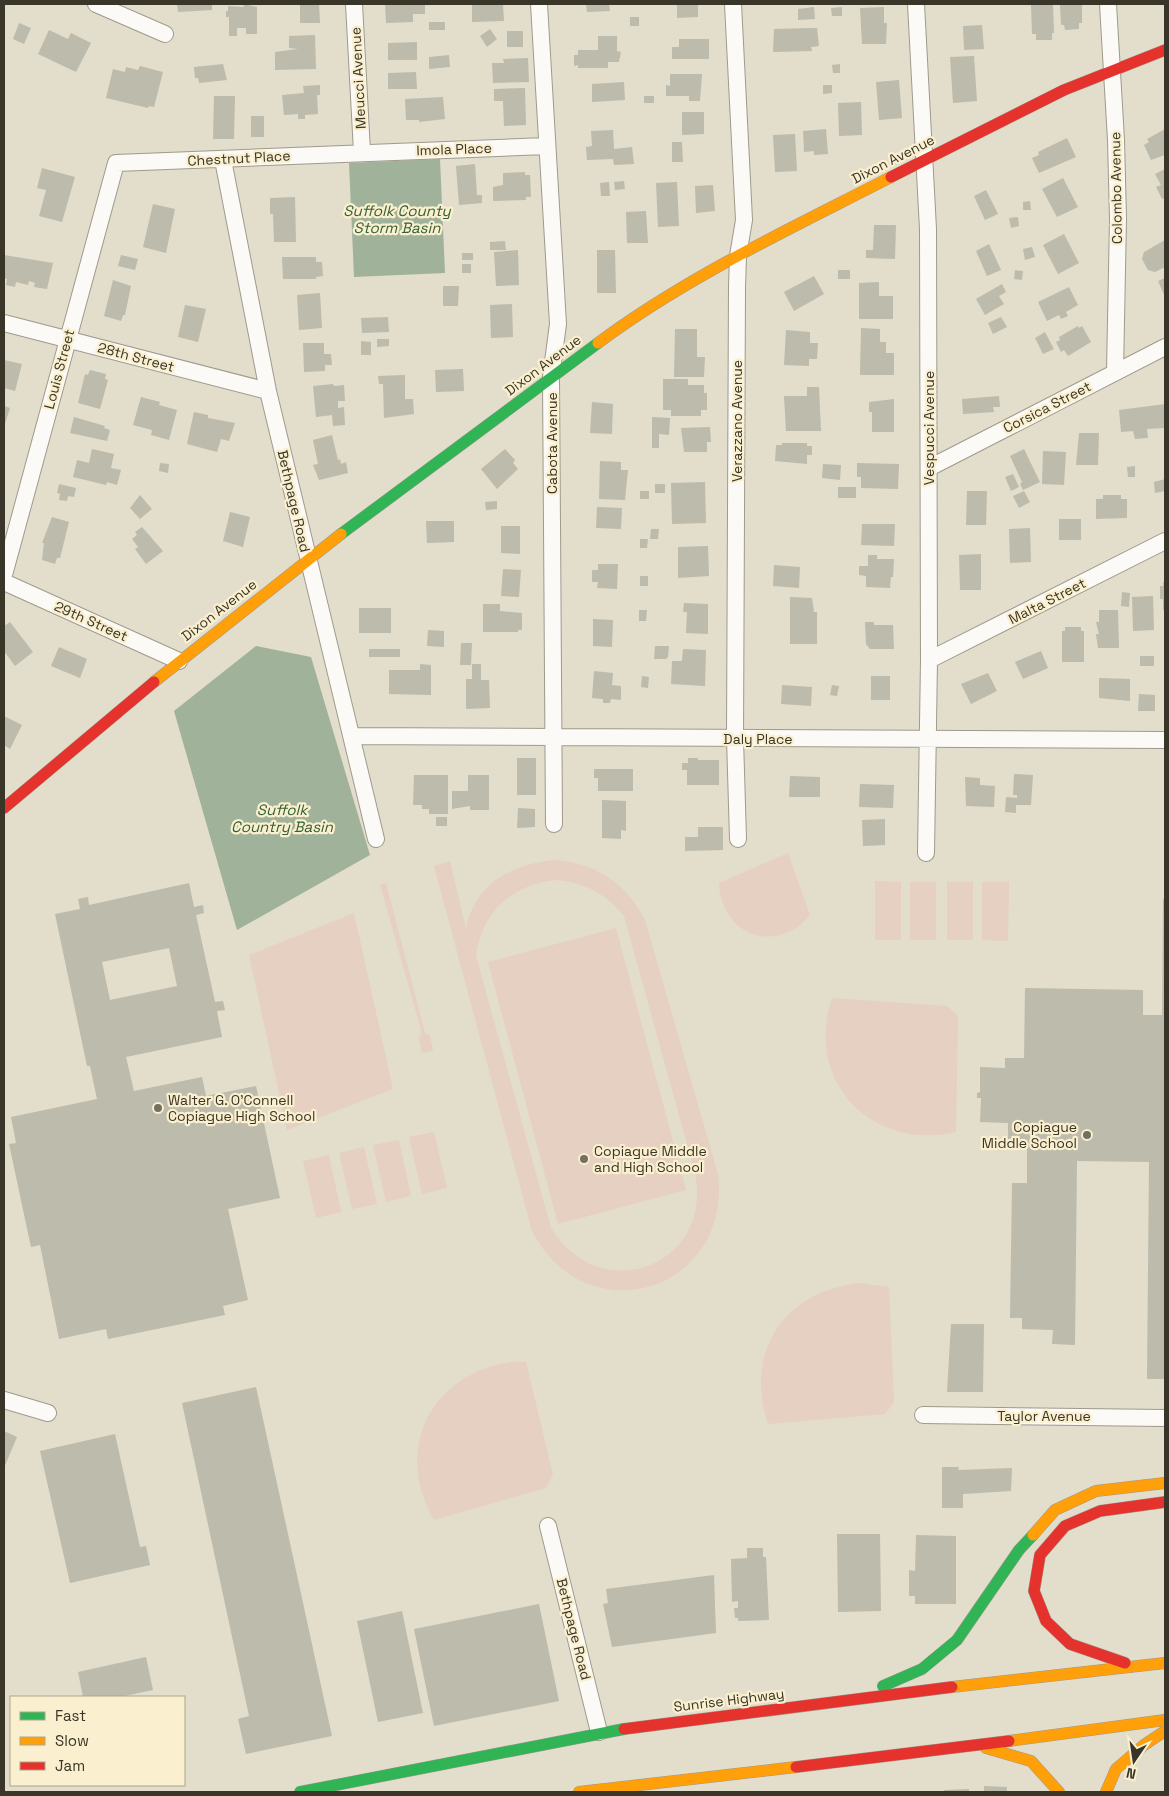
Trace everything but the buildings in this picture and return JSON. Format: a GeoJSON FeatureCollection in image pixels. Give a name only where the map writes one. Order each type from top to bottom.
{"type":"FeatureCollection","features":[{"type":"Feature","properties":{"kind":"main road","name":"Dixon Avenue"},"geometry":{"type":"LineString","coordinates":[[4,808],[179,660],[307,560],[630,319],[738,256],[926,158],[1064,90],[1165,50]]}},
{"type":"Feature","properties":{"kind":"main road"},"geometry":{"type":"LineString","coordinates":[[850,1699],[922,1669],[957,1640],[1019,1550],[1055,1510],[1096,1491],[1165,1483]]}},
{"type":"Feature","properties":{"kind":"main road"},"geometry":{"type":"LineString","coordinates":[[1136,1665],[1109,1659],[1070,1644],[1046,1621],[1034,1591],[1040,1555],[1065,1526],[1100,1510],[1165,1502]]}},
{"type":"Feature","properties":{"kind":"main road","name":"Sunrise Highway"},"geometry":{"type":"LineString","coordinates":[[300,1792],[599,1732],[850,1699],[1165,1663]]}},
{"type":"Feature","properties":{"kind":"main road"},"geometry":{"type":"LineString","coordinates":[[579,1792],[619,1789],[962,1747],[1165,1720]]}},
{"type":"Feature","properties":{"kind":"main road"},"geometry":{"type":"LineString","coordinates":[[1106,1792],[1116,1769],[1144,1744],[1165,1731]]}},
{"type":"Feature","properties":{"kind":"main road"},"geometry":{"type":"LineString","coordinates":[[962,1747],[991,1748],[1031,1761],[1058,1792]]}},
{"type":"Feature","properties":{"kind":"street"},"geometry":{"type":"LineString","coordinates":[[96,4],[165,34]]}},
{"type":"Feature","properties":{"kind":"street","name":"Meucci Avenue"},"geometry":{"type":"LineString","coordinates":[[354,4],[362,152]]}},
{"type":"Feature","properties":{"kind":"street","name":"Cabota Avenue"},"geometry":{"type":"LineString","coordinates":[[539,4],[558,324],[551,377],[554,824]]}},
{"type":"Feature","properties":{"kind":"street","name":"Verazzano Avenue"},"geometry":{"type":"LineString","coordinates":[[733,4],[744,220],[738,256],[735,738],[738,839]]}},
{"type":"Feature","properties":{"kind":"street","name":"Vespucci Avenue"},"geometry":{"type":"LineString","coordinates":[[916,4],[926,158],[929,468],[926,854]]}},
{"type":"Feature","properties":{"kind":"street","name":"Colombo Avenue"},"geometry":{"type":"LineString","coordinates":[[1108,4],[1118,219],[1115,372]]}},
{"type":"Feature","properties":{"kind":"street","name":"Imola Place"},"geometry":{"type":"LineString","coordinates":[[362,152],[546,146]]}},
{"type":"Feature","properties":{"kind":"street","name":"Chestnut Place"},"geometry":{"type":"LineString","coordinates":[[116,163],[223,160],[362,152]]}},
{"type":"Feature","properties":{"kind":"street","name":"Bethpage Road"},"geometry":{"type":"LineString","coordinates":[[223,160],[268,391],[307,560],[376,839]]}},
{"type":"Feature","properties":{"kind":"street","name":"Louis Street"},"geometry":{"type":"LineString","coordinates":[[4,576],[116,163]]}},
{"type":"Feature","properties":{"kind":"street","name":"28th Street"},"geometry":{"type":"LineString","coordinates":[[4,323],[268,391]]}},
{"type":"Feature","properties":{"kind":"street","name":"Corsica Street"},"geometry":{"type":"LineString","coordinates":[[929,468],[1165,347]]}},
{"type":"Feature","properties":{"kind":"street","name":"Malta Street"},"geometry":{"type":"LineString","coordinates":[[929,660],[1165,541]]}},
{"type":"Feature","properties":{"kind":"street","name":"29th Street"},"geometry":{"type":"LineString","coordinates":[[4,582],[179,660]]}},
{"type":"Feature","properties":{"kind":"street","name":"Daly Place"},"geometry":{"type":"LineString","coordinates":[[352,736],[1165,740]]}},
{"type":"Feature","properties":{"kind":"street"},"geometry":{"type":"LineString","coordinates":[[4,1400],[48,1413]]}},
{"type":"Feature","properties":{"kind":"street","name":"Taylor Avenue"},"geometry":{"type":"LineString","coordinates":[[923,1415],[1165,1418]]}},
{"type":"Feature","properties":{"kind":"street","name":"Bethpage Road"},"geometry":{"type":"LineString","coordinates":[[548,1526],[599,1732]]}},
{"type":"Feature","properties":{"kind":"shaded area"},"geometry":{"type":"Polygon","coordinates":[[[788,853],[810,915],[796,928],[782,935],[767,937],[752,934],[740,927],[729,916],[722,901],[719,883],[788,853]]]}},
{"type":"Feature","properties":{"kind":"shaded area"},"geometry":{"type":"Polygon","coordinates":[[[554,860],[569,862],[583,865],[608,877],[629,895],[645,920],[718,1174],[716,1215],[702,1247],[680,1272],[651,1286],[618,1290],[586,1283],[556,1264],[532,1231],[434,866],[450,861],[466,929],[477,900],[486,889],[509,872],[554,860]],[[557,880],[527,887],[502,903],[485,926],[479,940],[476,956],[551,1228],[572,1253],[597,1267],[624,1271],[649,1266],[671,1253],[688,1232],[696,1205],[695,1173],[624,916],[595,891],[557,880]]]}},
{"type":"Feature","properties":{"kind":"shaded area"},"geometry":{"type":"Polygon","coordinates":[[[875,881],[901,882],[901,940],[875,940],[875,881]]]}},
{"type":"Feature","properties":{"kind":"shaded area"},"geometry":{"type":"Polygon","coordinates":[[[910,882],[936,882],[936,940],[910,940],[910,882]]]}},
{"type":"Feature","properties":{"kind":"shaded area"},"geometry":{"type":"Polygon","coordinates":[[[947,882],[973,882],[973,940],[947,940],[947,882]]]}},
{"type":"Feature","properties":{"kind":"shaded area"},"geometry":{"type":"Polygon","coordinates":[[[982,882],[1009,882],[1008,941],[982,940],[982,882]]]}},
{"type":"Feature","properties":{"kind":"shaded area"},"geometry":{"type":"Polygon","coordinates":[[[386,883],[425,1033],[430,1036],[433,1051],[422,1053],[419,1038],[422,1033],[380,885],[386,883]]]}},
{"type":"Feature","properties":{"kind":"shaded area"},"geometry":{"type":"Polygon","coordinates":[[[354,913],[393,1089],[287,1130],[249,955],[354,913]]]}},
{"type":"Feature","properties":{"kind":"shaded area"},"geometry":{"type":"Polygon","coordinates":[[[616,928],[686,1190],[558,1224],[488,962],[616,928]]]}},
{"type":"Feature","properties":{"kind":"shaded area"},"geometry":{"type":"Polygon","coordinates":[[[832,998],[947,1006],[958,1016],[956,1132],[925,1135],[897,1131],[872,1120],[852,1104],[837,1082],[828,1057],[826,1029],[832,998]]]}},
{"type":"Feature","properties":{"kind":"shaded area"},"geometry":{"type":"Polygon","coordinates":[[[434,1132],[447,1188],[422,1194],[409,1137],[434,1132]]]}},
{"type":"Feature","properties":{"kind":"shaded area"},"geometry":{"type":"Polygon","coordinates":[[[399,1140],[411,1196],[386,1202],[373,1145],[399,1140]]]}},
{"type":"Feature","properties":{"kind":"shaded area"},"geometry":{"type":"Polygon","coordinates":[[[364,1147],[377,1204],[352,1209],[339,1153],[364,1147]]]}},
{"type":"Feature","properties":{"kind":"shaded area"},"geometry":{"type":"Polygon","coordinates":[[[329,1155],[341,1212],[316,1218],[303,1161],[329,1155]]]}},
{"type":"Feature","properties":{"kind":"shaded area"},"geometry":{"type":"Polygon","coordinates":[[[860,1283],[889,1287],[894,1402],[885,1414],[768,1424],[762,1398],[762,1373],[767,1350],[776,1330],[791,1312],[810,1298],[833,1288],[860,1283]]]}},
{"type":"Feature","properties":{"kind":"shaded area"},"geometry":{"type":"Polygon","coordinates":[[[511,1362],[526,1362],[553,1475],[546,1488],[434,1520],[422,1493],[417,1467],[419,1442],[427,1419],[441,1399],[459,1382],[483,1369],[511,1362]]]}},
{"type":"Feature","properties":{"kind":"water","name":"Suffolk County Storm Basin"},"geometry":{"type":"Polygon","coordinates":[[[440,159],[445,273],[354,277],[349,163],[440,159]]]}},
{"type":"Feature","properties":{"kind":"water","name":"Suffolk Country Basin"},"geometry":{"type":"Polygon","coordinates":[[[256,646],[311,657],[370,855],[237,930],[174,711],[256,646]]]}},
{"type":"Feature","properties":{"kind":"traffic: fast"},"geometry":{"type":"LineString","coordinates":[[341,534],[598,343]]}},
{"type":"Feature","properties":{"kind":"traffic: fast"},"geometry":{"type":"LineString","coordinates":[[883,1686],[922,1669],[957,1640],[1019,1550],[1033,1535]]}},
{"type":"Feature","properties":{"kind":"traffic: fast"},"geometry":{"type":"LineString","coordinates":[[300,1792],[624,1729]]}},
{"type":"Feature","properties":{"kind":"traffic: slow"},"geometry":{"type":"LineString","coordinates":[[598,343],[632,319],[704,274],[891,177]]}},
{"type":"Feature","properties":{"kind":"traffic: slow"},"geometry":{"type":"LineString","coordinates":[[154,682],[341,534]]}},
{"type":"Feature","properties":{"kind":"traffic: slow"},"geometry":{"type":"LineString","coordinates":[[1033,1535],[1055,1510],[1096,1491],[1165,1483]]}},
{"type":"Feature","properties":{"kind":"traffic: slow"},"geometry":{"type":"LineString","coordinates":[[952,1687],[1165,1663]]}},
{"type":"Feature","properties":{"kind":"traffic: slow"},"geometry":{"type":"LineString","coordinates":[[1009,1741],[1165,1720]]}},
{"type":"Feature","properties":{"kind":"traffic: slow"},"geometry":{"type":"LineString","coordinates":[[1106,1792],[1116,1769],[1144,1745],[1165,1731]]}},
{"type":"Feature","properties":{"kind":"traffic: slow"},"geometry":{"type":"LineString","coordinates":[[986,1748],[1031,1761],[1059,1792]]}},
{"type":"Feature","properties":{"kind":"traffic: slow"},"geometry":{"type":"LineString","coordinates":[[579,1792],[796,1767]]}},
{"type":"Feature","properties":{"kind":"traffic: jam"},"geometry":{"type":"LineString","coordinates":[[891,177],[1064,90],[1165,50]]}},
{"type":"Feature","properties":{"kind":"traffic: jam"},"geometry":{"type":"LineString","coordinates":[[4,808],[154,682]]}},
{"type":"Feature","properties":{"kind":"traffic: jam"},"geometry":{"type":"LineString","coordinates":[[1125,1663],[1070,1644],[1046,1621],[1034,1591],[1040,1555],[1065,1526],[1100,1511],[1165,1502]]}},
{"type":"Feature","properties":{"kind":"traffic: jam"},"geometry":{"type":"LineString","coordinates":[[624,1729],[952,1687]]}},
{"type":"Feature","properties":{"kind":"traffic: jam"},"geometry":{"type":"LineString","coordinates":[[796,1767],[1009,1741]]}},
{"type":"Feature","properties":{"kind":"place","name":"Walter G. O'Connell Copiague High School"},"geometry":{"type":"Point","coordinates":[158,1108]}},
{"type":"Feature","properties":{"kind":"place","name":"Copiague Middle School"},"geometry":{"type":"Point","coordinates":[1087,1135]}},
{"type":"Feature","properties":{"kind":"place","name":"Copiague Middle and High School"},"geometry":{"type":"Point","coordinates":[584,1159]}}]}
